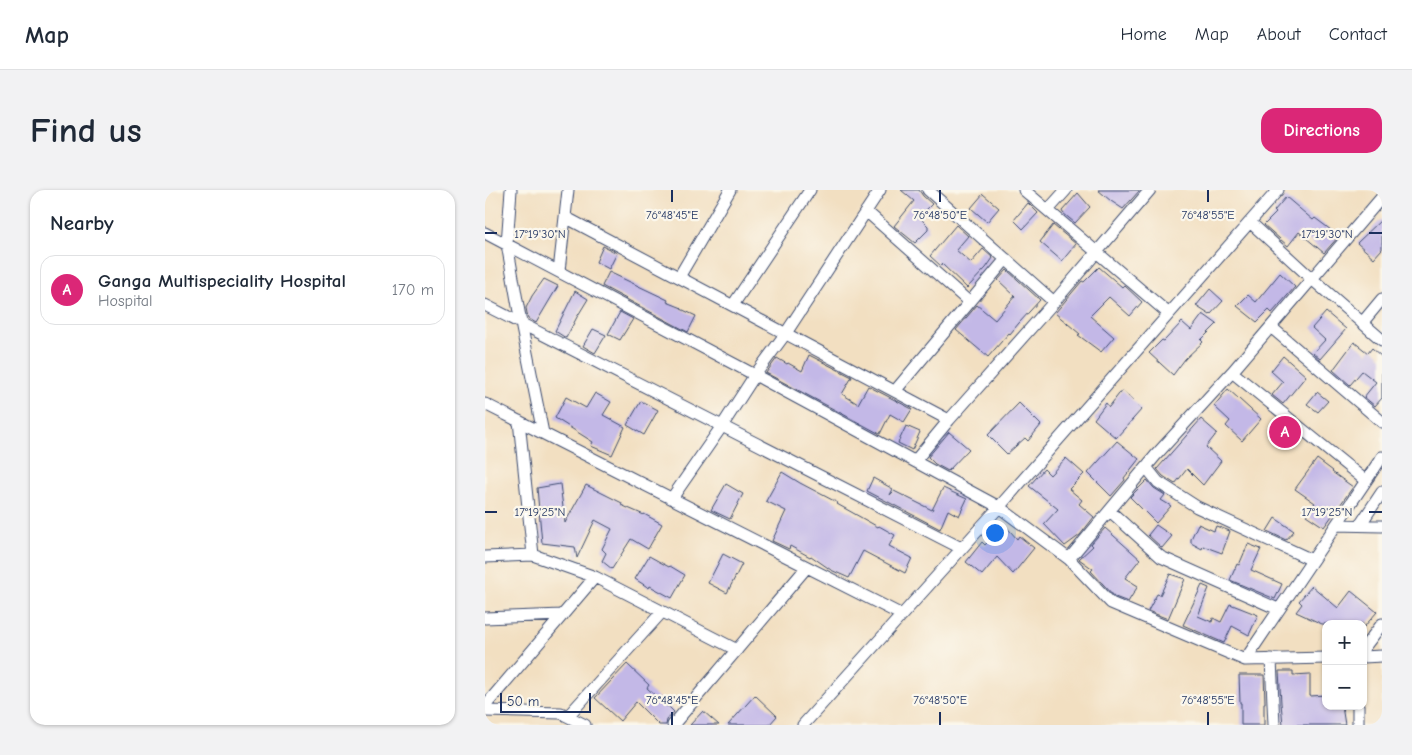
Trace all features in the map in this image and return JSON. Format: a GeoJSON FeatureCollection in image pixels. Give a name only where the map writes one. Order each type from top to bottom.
{"type":"FeatureCollection","features":[{"type":"Feature","properties":{"kind":"street"},"geometry":{"type":"LineString","coordinates":[[511,190],[507,244],[543,433]]}},
{"type":"Feature","properties":{"kind":"street"},"geometry":{"type":"LineString","coordinates":[[559,271],[568,190]]}},
{"type":"Feature","properties":{"kind":"street"},"geometry":{"type":"LineString","coordinates":[[679,277],[729,190]]}},
{"type":"Feature","properties":{"kind":"street"},"geometry":{"type":"LineString","coordinates":[[733,305],[810,190]]}},
{"type":"Feature","properties":{"kind":"street"},"geometry":{"type":"LineString","coordinates":[[671,498],[786,333],[880,190]]}},
{"type":"Feature","properties":{"kind":"street"},"geometry":{"type":"LineString","coordinates":[[928,190],[1054,302]]}},
{"type":"Feature","properties":{"kind":"street"},"geometry":{"type":"LineString","coordinates":[[1024,190],[1169,314]]}},
{"type":"Feature","properties":{"kind":"street"},"geometry":{"type":"LineString","coordinates":[[1048,210],[1066,190]]}},
{"type":"Feature","properties":{"kind":"street"},"geometry":{"type":"LineString","coordinates":[[915,461],[1150,190]]}},
{"type":"Feature","properties":{"kind":"street"},"geometry":{"type":"LineString","coordinates":[[803,725],[1278,190]]}},
{"type":"Feature","properties":{"kind":"street"},"geometry":{"type":"LineString","coordinates":[[1069,559],[1146,467],[1232,372],[1382,197]]}},
{"type":"Feature","properties":{"kind":"street"},"geometry":{"type":"LineString","coordinates":[[866,210],[969,302]]}},
{"type":"Feature","properties":{"kind":"street"},"geometry":{"type":"LineString","coordinates":[[565,217],[949,420]]}},
{"type":"Feature","properties":{"kind":"street"},"geometry":{"type":"LineString","coordinates":[[1250,222],[1382,340]]}},
{"type":"Feature","properties":{"kind":"street"},"geometry":{"type":"LineString","coordinates":[[485,233],[999,506],[1069,559],[1111,603],[1245,660],[1322,658]]}},
{"type":"Feature","properties":{"kind":"street"},"geometry":{"type":"LineString","coordinates":[[895,391],[1006,259]]}},
{"type":"Feature","properties":{"kind":"street"},"geometry":{"type":"LineString","coordinates":[[1362,323],[1382,298]]}},
{"type":"Feature","properties":{"kind":"street"},"geometry":{"type":"LineString","coordinates":[[485,304],[961,548]]}},
{"type":"Feature","properties":{"kind":"street"},"geometry":{"type":"LineString","coordinates":[[1271,327],[1382,422]]}},
{"type":"Feature","properties":{"kind":"street"},"geometry":{"type":"LineString","coordinates":[[1232,372],[1366,481]]}},
{"type":"Feature","properties":{"kind":"street"},"geometry":{"type":"LineString","coordinates":[[485,404],[902,615]]}},
{"type":"Feature","properties":{"kind":"street"},"geometry":{"type":"LineString","coordinates":[[519,421],[533,555]]}},
{"type":"Feature","properties":{"kind":"street"},"geometry":{"type":"LineString","coordinates":[[1245,660],[1382,457]]}},
{"type":"Feature","properties":{"kind":"street"},"geometry":{"type":"LineString","coordinates":[[1146,467],[1158,482],[1197,507],[1312,560]]}},
{"type":"Feature","properties":{"kind":"street"},"geometry":{"type":"LineString","coordinates":[[1360,525],[1382,492]]}},
{"type":"Feature","properties":{"kind":"street"},"geometry":{"type":"LineString","coordinates":[[1109,511],[1161,557],[1278,609]]}},
{"type":"Feature","properties":{"kind":"street"},"geometry":{"type":"LineString","coordinates":[[1336,525],[1382,526]]}},
{"type":"Feature","properties":{"kind":"street"},"geometry":{"type":"LineString","coordinates":[[485,558],[533,555],[595,577],[737,650]]}},
{"type":"Feature","properties":{"kind":"street"},"geometry":{"type":"LineString","coordinates":[[673,725],[807,567]]}},
{"type":"Feature","properties":{"kind":"street"},"geometry":{"type":"LineString","coordinates":[[485,706],[595,577]]}},
{"type":"Feature","properties":{"kind":"street"},"geometry":{"type":"LineString","coordinates":[[485,711],[561,713],[576,722],[662,612]]}},
{"type":"Feature","properties":{"kind":"street"},"geometry":{"type":"LineString","coordinates":[[485,618],[563,615]]}},
{"type":"Feature","properties":{"kind":"street"},"geometry":{"type":"LineString","coordinates":[[1367,644],[1382,624]]}},
{"type":"Feature","properties":{"kind":"street"},"geometry":{"type":"LineString","coordinates":[[1367,658],[1382,656]]}},
{"type":"Feature","properties":{"kind":"street"},"geometry":{"type":"LineString","coordinates":[[1271,659],[1274,725]]}},
{"type":"Feature","properties":{"kind":"street"},"geometry":{"type":"LineString","coordinates":[[1358,710],[1359,725]]}},
{"type":"Feature","properties":{"kind":"building"},"geometry":{"type":"Polygon","coordinates":[[[901,190],[919,190],[932,204],[919,217],[928,226],[928,230],[915,243],[894,226],[914,201],[901,190]]]}},
{"type":"Feature","properties":{"kind":"building"},"geometry":{"type":"Polygon","coordinates":[[[1098,190],[1140,190],[1123,209],[1098,190]]]}},
{"type":"Feature","properties":{"kind":"building"},"geometry":{"type":"Polygon","coordinates":[[[1078,193],[1090,207],[1075,223],[1062,211],[1078,193]]]}},
{"type":"Feature","properties":{"kind":"building"},"geometry":{"type":"Polygon","coordinates":[[[983,194],[999,208],[987,222],[971,208],[983,194]]]}},
{"type":"Feature","properties":{"kind":"building"},"geometry":{"type":"Polygon","coordinates":[[[1286,197],[1313,220],[1315,218],[1339,236],[1324,253],[1299,232],[1288,246],[1264,225],[1276,213],[1274,211],[1286,197]]]}},
{"type":"Feature","properties":{"kind":"building"},"geometry":{"type":"Polygon","coordinates":[[[1028,203],[1038,213],[1023,229],[1014,220],[1028,203]]]}},
{"type":"Feature","properties":{"kind":"building"},"geometry":{"type":"Polygon","coordinates":[[[1382,219],[1382,249],[1374,258],[1357,243],[1382,219]]]}},
{"type":"Feature","properties":{"kind":"building"},"geometry":{"type":"Polygon","coordinates":[[[956,225],[968,236],[956,250],[971,263],[983,249],[993,258],[967,288],[942,264],[941,266],[930,256],[956,225]]]}},
{"type":"Feature","properties":{"kind":"building"},"geometry":{"type":"Polygon","coordinates":[[[1053,225],[1076,244],[1062,261],[1040,242],[1053,225]]]}},
{"type":"Feature","properties":{"kind":"building"},"geometry":{"type":"Polygon","coordinates":[[[603,246],[617,253],[609,269],[596,262],[603,246]]]}},
{"type":"Feature","properties":{"kind":"building"},"geometry":{"type":"Polygon","coordinates":[[[1099,267],[1122,287],[1124,285],[1142,302],[1130,316],[1109,297],[1090,316],[1114,337],[1101,352],[1078,335],[1080,334],[1055,313],[1082,281],[1084,282],[1099,267]]]}},
{"type":"Feature","properties":{"kind":"building"},"geometry":{"type":"Polygon","coordinates":[[[1007,270],[1040,300],[988,357],[956,330],[977,305],[995,320],[1015,296],[998,280],[1007,270]]]}},
{"type":"Feature","properties":{"kind":"building"},"geometry":{"type":"Polygon","coordinates":[[[609,272],[668,300],[667,302],[696,316],[688,332],[602,286],[609,272]]]}},
{"type":"Feature","properties":{"kind":"building"},"geometry":{"type":"Polygon","coordinates":[[[1280,273],[1295,287],[1272,313],[1269,310],[1257,322],[1237,306],[1248,295],[1256,302],[1280,273]]]}},
{"type":"Feature","properties":{"kind":"building"},"geometry":{"type":"Polygon","coordinates":[[[544,279],[558,286],[536,323],[528,318],[526,308],[544,279]]]}},
{"type":"Feature","properties":{"kind":"building"},"geometry":{"type":"Polygon","coordinates":[[[1210,289],[1223,301],[1210,315],[1196,306],[1210,289]]]}},
{"type":"Feature","properties":{"kind":"building"},"geometry":{"type":"Polygon","coordinates":[[[575,291],[588,299],[566,338],[555,331],[575,291]]]}},
{"type":"Feature","properties":{"kind":"building"},"geometry":{"type":"Polygon","coordinates":[[[620,312],[633,319],[620,340],[608,334],[620,312]]]}},
{"type":"Feature","properties":{"kind":"building"},"geometry":{"type":"Polygon","coordinates":[[[1326,312],[1346,329],[1320,359],[1313,353],[1325,340],[1312,328],[1326,312]]]}},
{"type":"Feature","properties":{"kind":"building"},"geometry":{"type":"Polygon","coordinates":[[[1203,314],[1217,324],[1201,340],[1203,342],[1185,359],[1173,375],[1149,353],[1162,340],[1164,341],[1182,322],[1191,330],[1203,314]]]}},
{"type":"Feature","properties":{"kind":"building"},"geometry":{"type":"Polygon","coordinates":[[[593,329],[606,335],[595,353],[583,346],[593,329]]]}},
{"type":"Feature","properties":{"kind":"building"},"geometry":{"type":"Polygon","coordinates":[[[1354,342],[1368,353],[1372,348],[1382,357],[1382,398],[1375,406],[1364,397],[1376,382],[1362,371],[1350,385],[1333,370],[1354,342]]]}},
{"type":"Feature","properties":{"kind":"building"},"geometry":{"type":"Polygon","coordinates":[[[809,355],[852,377],[842,394],[858,404],[868,386],[912,409],[904,422],[890,414],[880,434],[766,373],[777,358],[802,371],[809,355]]]}},
{"type":"Feature","properties":{"kind":"building"},"geometry":{"type":"Polygon","coordinates":[[[1283,356],[1306,376],[1283,404],[1272,395],[1283,382],[1271,371],[1283,356]]]}},
{"type":"Feature","properties":{"kind":"building"},"geometry":{"type":"Polygon","coordinates":[[[1228,389],[1261,419],[1242,441],[1226,426],[1230,421],[1214,406],[1228,389]]]}},
{"type":"Feature","properties":{"kind":"building"},"geometry":{"type":"Polygon","coordinates":[[[1122,390],[1142,409],[1116,438],[1094,419],[1106,403],[1109,407],[1122,390]]]}},
{"type":"Feature","properties":{"kind":"building"},"geometry":{"type":"Polygon","coordinates":[[[1317,392],[1328,401],[1318,412],[1307,404],[1317,392]]]}},
{"type":"Feature","properties":{"kind":"building"},"geometry":{"type":"Polygon","coordinates":[[[595,393],[611,402],[603,415],[625,427],[612,455],[591,446],[593,442],[555,418],[566,397],[586,408],[595,393]]]}},
{"type":"Feature","properties":{"kind":"building"},"geometry":{"type":"Polygon","coordinates":[[[641,401],[658,410],[644,435],[627,425],[641,401]]]}},
{"type":"Feature","properties":{"kind":"building"},"geometry":{"type":"Polygon","coordinates":[[[1019,403],[1041,425],[1028,441],[1025,438],[1007,454],[988,435],[1019,403]]]}},
{"type":"Feature","properties":{"kind":"building"},"geometry":{"type":"Polygon","coordinates":[[[1201,419],[1217,433],[1206,447],[1221,461],[1203,485],[1187,469],[1175,484],[1163,476],[1157,469],[1201,419]]]}},
{"type":"Feature","properties":{"kind":"building"},"geometry":{"type":"Polygon","coordinates":[[[906,426],[920,432],[912,450],[898,443],[906,426]]]}},
{"type":"Feature","properties":{"kind":"building"},"geometry":{"type":"Polygon","coordinates":[[[949,432],[969,449],[948,471],[935,464],[928,457],[949,432]]]}},
{"type":"Feature","properties":{"kind":"building"},"geometry":{"type":"Polygon","coordinates":[[[1117,441],[1139,459],[1124,478],[1125,480],[1111,496],[1088,473],[1117,441]]]}},
{"type":"Feature","properties":{"kind":"building"},"geometry":{"type":"Polygon","coordinates":[[[1066,458],[1084,474],[1069,489],[1082,500],[1079,504],[1094,517],[1080,535],[1065,546],[1044,524],[1058,509],[1029,486],[1044,469],[1050,475],[1066,458]]]}},
{"type":"Feature","properties":{"kind":"building"},"geometry":{"type":"Polygon","coordinates":[[[1317,459],[1353,487],[1324,527],[1306,515],[1315,503],[1295,489],[1317,459]]]}},
{"type":"Feature","properties":{"kind":"building"},"geometry":{"type":"Polygon","coordinates":[[[782,472],[895,535],[889,546],[912,558],[905,573],[863,551],[849,578],[831,570],[811,556],[790,546],[789,549],[772,541],[786,511],[766,501],[782,472]]]}},
{"type":"Feature","properties":{"kind":"building"},"geometry":{"type":"Polygon","coordinates":[[[873,478],[893,489],[890,495],[894,491],[932,510],[943,488],[967,499],[959,516],[948,510],[940,529],[867,491],[873,478]]]}},
{"type":"Feature","properties":{"kind":"building"},"geometry":{"type":"Polygon","coordinates":[[[1147,480],[1154,488],[1165,495],[1161,500],[1171,506],[1156,523],[1130,497],[1147,480]]]}},
{"type":"Feature","properties":{"kind":"building"},"geometry":{"type":"Polygon","coordinates":[[[560,484],[565,523],[586,485],[622,503],[621,505],[644,514],[662,524],[648,549],[631,539],[612,569],[602,561],[606,553],[602,549],[612,529],[595,520],[577,558],[575,547],[542,543],[537,488],[560,484]]]}},
{"type":"Feature","properties":{"kind":"building"},"geometry":{"type":"Polygon","coordinates":[[[726,484],[743,494],[730,519],[711,510],[726,484]]]}},
{"type":"Feature","properties":{"kind":"building"},"geometry":{"type":"Polygon","coordinates":[[[1275,518],[1294,531],[1286,540],[1267,531],[1275,518]]]}},
{"type":"Feature","properties":{"kind":"building"},"geometry":{"type":"Polygon","coordinates":[[[1004,524],[1017,539],[1019,536],[1034,548],[1013,574],[997,557],[982,575],[966,562],[982,542],[985,545],[1004,524]]]}},
{"type":"Feature","properties":{"kind":"building"},"geometry":{"type":"Polygon","coordinates":[[[1198,524],[1214,531],[1216,526],[1230,531],[1222,553],[1203,546],[1202,549],[1191,543],[1198,524]]]}},
{"type":"Feature","properties":{"kind":"building"},"geometry":{"type":"Polygon","coordinates":[[[1156,525],[1172,536],[1162,548],[1148,535],[1156,525]]]}},
{"type":"Feature","properties":{"kind":"building"},"geometry":{"type":"Polygon","coordinates":[[[1105,528],[1140,559],[1125,578],[1138,586],[1128,602],[1115,597],[1091,571],[1093,569],[1079,559],[1093,546],[1091,544],[1105,528]]]}},
{"type":"Feature","properties":{"kind":"building"},"geometry":{"type":"Polygon","coordinates":[[[1248,544],[1261,549],[1251,570],[1282,584],[1275,599],[1230,580],[1248,544]]]}},
{"type":"Feature","properties":{"kind":"building"},"geometry":{"type":"Polygon","coordinates":[[[723,554],[742,564],[727,593],[708,583],[723,554]]]}},
{"type":"Feature","properties":{"kind":"building"},"geometry":{"type":"Polygon","coordinates":[[[649,556],[685,575],[672,598],[650,586],[649,588],[635,579],[649,556]]]}},
{"type":"Feature","properties":{"kind":"building"},"geometry":{"type":"Polygon","coordinates":[[[1170,574],[1185,579],[1168,619],[1148,611],[1157,594],[1160,595],[1170,574]]]}},
{"type":"Feature","properties":{"kind":"building"},"geometry":{"type":"Polygon","coordinates":[[[1202,585],[1209,588],[1198,616],[1212,622],[1213,618],[1221,622],[1230,604],[1258,615],[1249,635],[1232,626],[1224,643],[1183,625],[1202,585]]]}},
{"type":"Feature","properties":{"kind":"building"},"geometry":{"type":"Polygon","coordinates":[[[1312,586],[1338,608],[1351,591],[1377,612],[1367,624],[1367,620],[1322,620],[1322,624],[1296,612],[1302,604],[1299,601],[1312,586]]]}},
{"type":"Feature","properties":{"kind":"building"},"geometry":{"type":"Polygon","coordinates":[[[627,664],[649,685],[647,688],[674,712],[667,720],[666,725],[659,725],[636,702],[620,721],[595,698],[627,664]]]}},
{"type":"Feature","properties":{"kind":"building"},"geometry":{"type":"Polygon","coordinates":[[[1279,671],[1293,671],[1293,675],[1310,674],[1310,696],[1322,695],[1322,710],[1343,710],[1345,725],[1283,725],[1279,671]]]}},
{"type":"Feature","properties":{"kind":"building"},"geometry":{"type":"Polygon","coordinates":[[[1239,675],[1264,675],[1264,725],[1241,725],[1239,675]]]}},
{"type":"Feature","properties":{"kind":"building"},"geometry":{"type":"Polygon","coordinates":[[[755,695],[777,716],[769,725],[728,725],[755,695]]]}},
{"type":"Feature","properties":{"kind":"building"},"geometry":{"type":"Polygon","coordinates":[[[703,711],[719,725],[690,725],[703,711]]]}},
{"type":"Feature","properties":{"kind":"place","name":"Ganga Multispeciality Hospital"},"geometry":{"type":"Point","coordinates":[1285,432]}}]}
